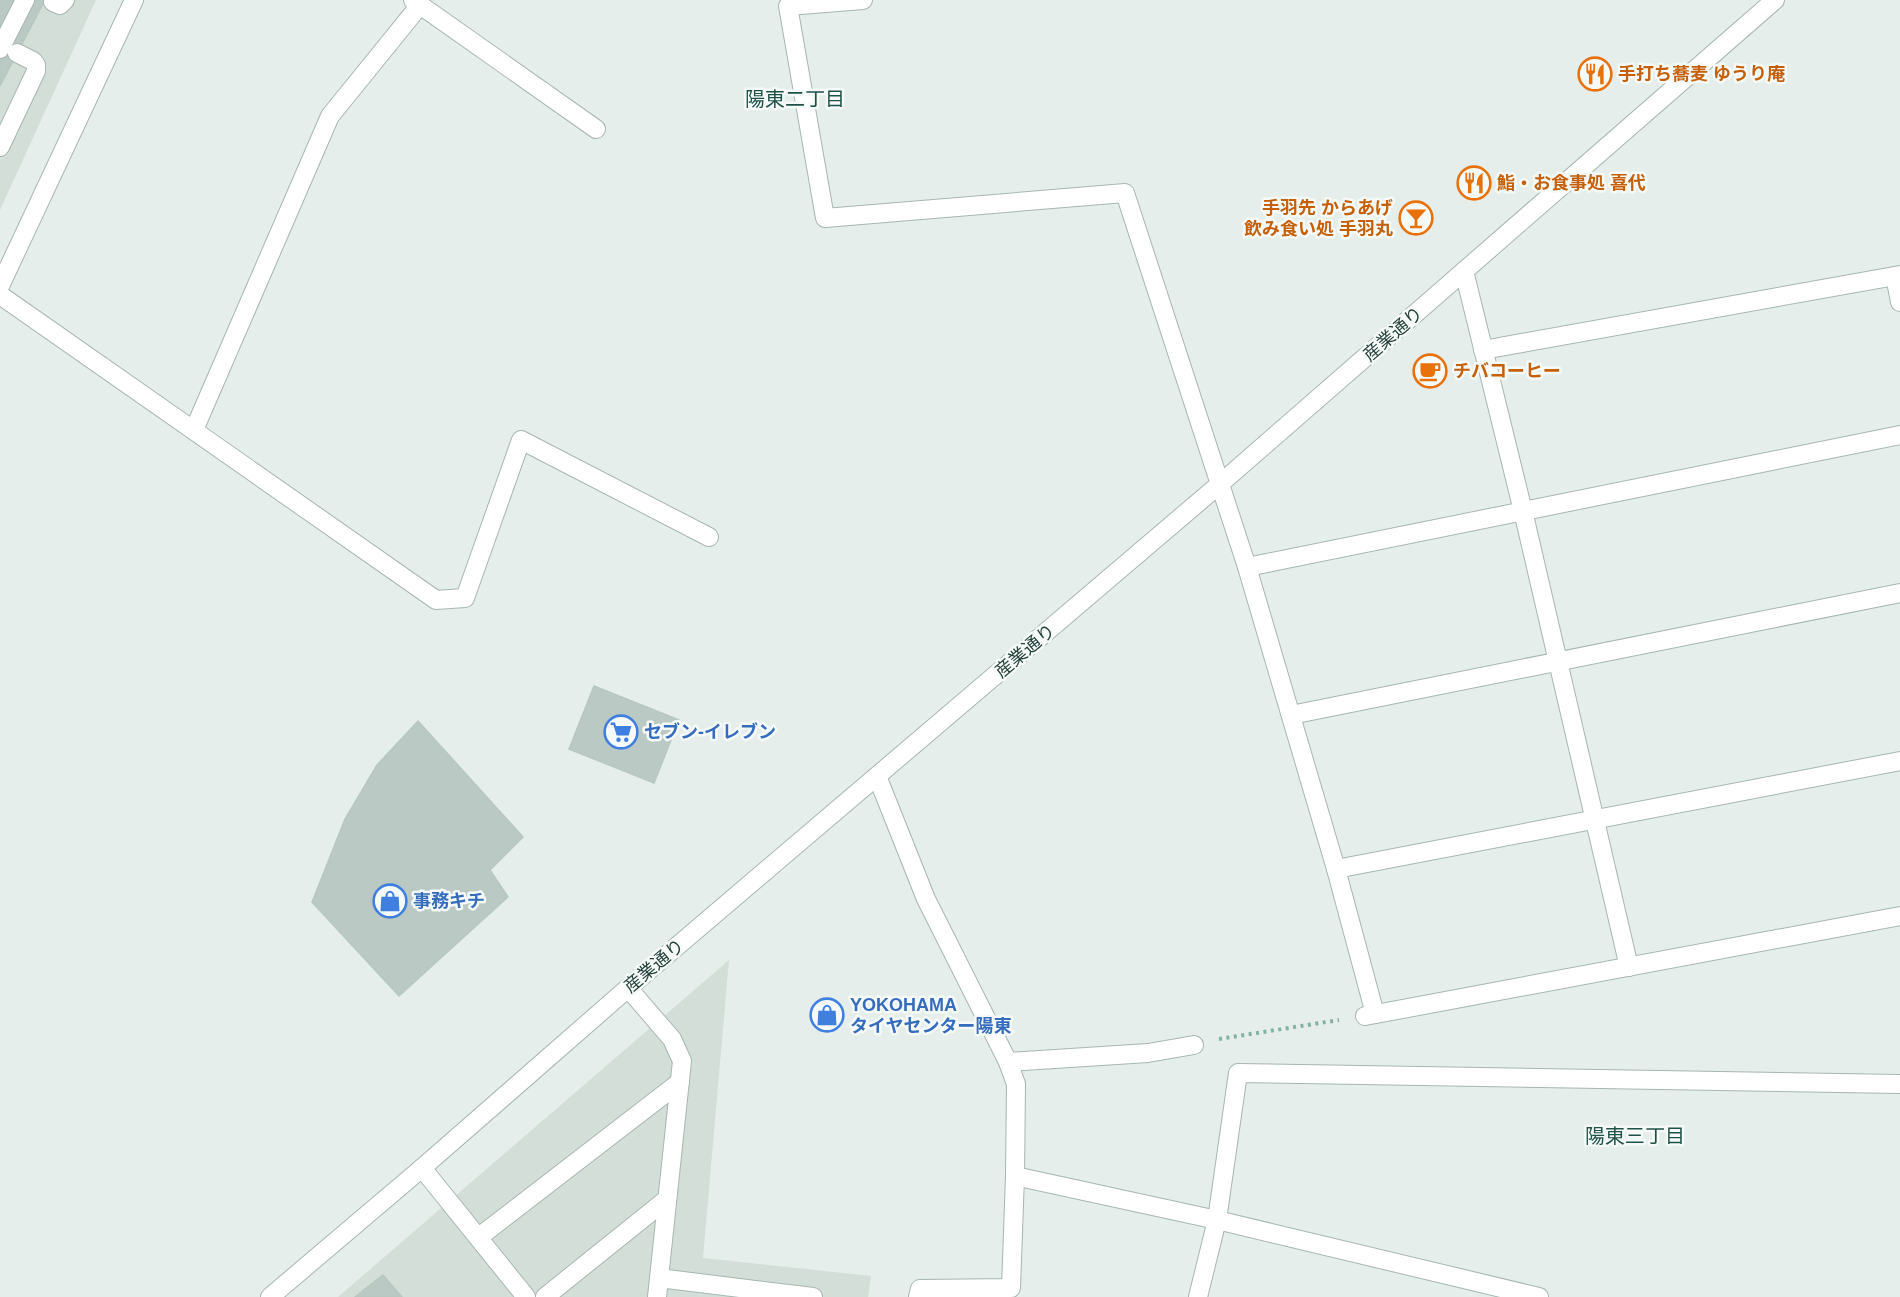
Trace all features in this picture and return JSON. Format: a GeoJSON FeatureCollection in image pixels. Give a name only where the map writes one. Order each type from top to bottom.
{"type":"FeatureCollection","features":[{"type":"Feature","properties":{"kind":"street"},"geometry":{"type":"LineString","coordinates":[[0,147],[36,71],[33,61],[9,51],[25,0]]}},
{"type":"Feature","properties":{"kind":"street"},"geometry":{"type":"LineString","coordinates":[[0,286],[134,0]]}},
{"type":"Feature","properties":{"kind":"street"},"geometry":{"type":"LineString","coordinates":[[863,0],[788,6],[825,218],[1125,193],[1221,483],[1291,715],[1336,869],[1369,1015],[1900,916]]}},
{"type":"Feature","properties":{"kind":"street","name":"産業通り"},"geometry":{"type":"LineString","coordinates":[[270,1297],[628,988],[1221,483],[1774,0]]}},
{"type":"Feature","properties":{"kind":"street"},"geometry":{"type":"LineString","coordinates":[[194,430],[330,116],[416,3],[596,129]]}},
{"type":"Feature","properties":{"kind":"street"},"geometry":{"type":"LineString","coordinates":[[1464,271],[1523,511],[1629,967]]}},
{"type":"Feature","properties":{"kind":"street"},"geometry":{"type":"LineString","coordinates":[[1483,350],[1897,275],[1900,302]]}},
{"type":"Feature","properties":{"kind":"street"},"geometry":{"type":"LineString","coordinates":[[0,295],[436,600],[465,598],[521,440],[709,537]]}},
{"type":"Feature","properties":{"kind":"street"},"geometry":{"type":"LineString","coordinates":[[1247,567],[1900,435]]}},
{"type":"Feature","properties":{"kind":"street"},"geometry":{"type":"LineString","coordinates":[[1291,715],[1900,593]]}},
{"type":"Feature","properties":{"kind":"street"},"geometry":{"type":"LineString","coordinates":[[1336,869],[1900,761]]}},
{"type":"Feature","properties":{"kind":"street"},"geometry":{"type":"LineString","coordinates":[[877,776],[926,900],[1008,1062],[1016,1084],[1011,1288],[920,1289],[918,1297]]}},
{"type":"Feature","properties":{"kind":"street"},"geometry":{"type":"LineString","coordinates":[[628,988],[672,1039],[682,1062],[657,1297]]}},
{"type":"Feature","properties":{"kind":"street"},"geometry":{"type":"LineString","coordinates":[[1008,1062],[1148,1053],[1194,1046]]}},
{"type":"Feature","properties":{"kind":"street"},"geometry":{"type":"LineString","coordinates":[[1198,1297],[1217,1220],[1238,1074],[1900,1084]]}},
{"type":"Feature","properties":{"kind":"street"},"geometry":{"type":"LineString","coordinates":[[478,1237],[680,1082]]}},
{"type":"Feature","properties":{"kind":"street"},"geometry":{"type":"LineString","coordinates":[[422,1168],[526,1297]]}},
{"type":"Feature","properties":{"kind":"street"},"geometry":{"type":"LineString","coordinates":[[1015,1176],[1217,1220],[1539,1297]]}},
{"type":"Feature","properties":{"kind":"street"},"geometry":{"type":"LineString","coordinates":[[545,1297],[667,1199]]}},
{"type":"Feature","properties":{"kind":"street"},"geometry":{"type":"LineString","coordinates":[[659,1278],[813,1297]]}},
{"type":"Feature","properties":{"kind":"path"},"geometry":{"type":"LineString","coordinates":[[1194,1046],[1232,1035],[1369,1015]]}},
{"type":"Feature","properties":{"kind":"shaded area"},"geometry":{"type":"Polygon","coordinates":[[[0,0],[96,0],[0,210],[0,0]]]}},
{"type":"Feature","properties":{"kind":"shaded area"},"geometry":{"type":"Polygon","coordinates":[[[729,960],[703,1258],[871,1276],[868,1297],[338,1297],[729,960]]]}},
{"type":"Feature","properties":{"kind":"building"},"geometry":{"type":"Polygon","coordinates":[[[0,0],[45,0],[0,86],[0,0]]]}},
{"type":"Feature","properties":{"kind":"building"},"geometry":{"type":"Polygon","coordinates":[[[594,686],[679,720],[654,783],[569,749],[594,686]]]}},
{"type":"Feature","properties":{"kind":"building"},"geometry":{"type":"Polygon","coordinates":[[[418,721],[523,837],[490,870],[508,897],[399,996],[312,902],[345,819],[377,765],[418,721]]]}},
{"type":"Feature","properties":{"kind":"building"},"geometry":{"type":"Polygon","coordinates":[[[383,1275],[402,1297],[355,1297],[383,1275]]]}},
{"type":"Feature","properties":{"kind":"place","name":"手打ち蕎麦 ゆうり庵"},"geometry":{"type":"Point","coordinates":[1595,74]}},
{"type":"Feature","properties":{"kind":"place","name":"鮨・お食事処 喜代"},"geometry":{"type":"Point","coordinates":[1474,183]}},
{"type":"Feature","properties":{"kind":"place","name":"手羽先 からあげ 飲み食い処 手羽丸"},"geometry":{"type":"Point","coordinates":[1416,218]}},
{"type":"Feature","properties":{"kind":"place","name":"チバコーヒー"},"geometry":{"type":"Point","coordinates":[1430,371]}},
{"type":"Feature","properties":{"kind":"place","name":"セブン-イレブン"},"geometry":{"type":"Point","coordinates":[621,732]}},
{"type":"Feature","properties":{"kind":"place","name":"事務キチ"},"geometry":{"type":"Point","coordinates":[390,901]}},
{"type":"Feature","properties":{"kind":"place","name":"YOKOHAMA タイヤセンター陽東"},"geometry":{"type":"Point","coordinates":[827,1015]}},
{"type":"Feature","properties":{"kind":"district","name":"陽東二丁目"},"geometry":{"type":"Point","coordinates":[795,99]}},
{"type":"Feature","properties":{"kind":"district","name":"陽東三丁目"},"geometry":{"type":"Point","coordinates":[1635,1136]}}]}
